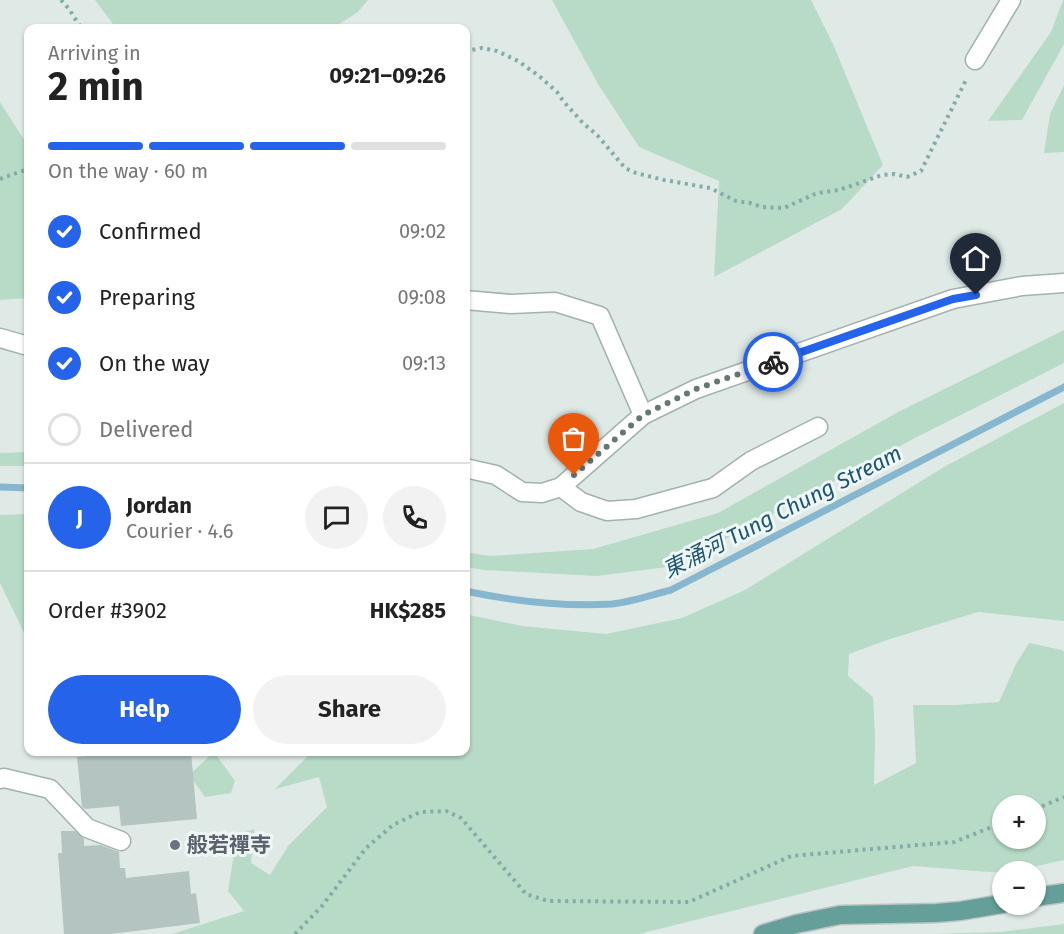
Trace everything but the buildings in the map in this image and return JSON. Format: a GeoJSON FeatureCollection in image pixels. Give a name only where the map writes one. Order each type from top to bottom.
{"type":"FeatureCollection","features":[{"type":"Feature","properties":{"kind":"main road"},"geometry":{"type":"LineString","coordinates":[[1046,895],[1064,892]]}},
{"type":"Feature","properties":{"kind":"main road"},"geometry":{"type":"LineString","coordinates":[[763,934],[796,924],[840,915],[936,913],[992,905]]}},
{"type":"Feature","properties":{"kind":"street"},"geometry":{"type":"LineString","coordinates":[[975,60],[1011,0]]}},
{"type":"Feature","properties":{"kind":"street"},"geometry":{"type":"LineString","coordinates":[[470,469],[496,476],[522,492],[542,494],[561,487],[643,415],[696,389],[953,299],[1022,286],[1064,284]]}},
{"type":"Feature","properties":{"kind":"street"},"geometry":{"type":"LineString","coordinates":[[470,300],[511,304],[555,302],[600,316],[643,415]]}},
{"type":"Feature","properties":{"kind":"street"},"geometry":{"type":"LineString","coordinates":[[0,338],[24,345]]}},
{"type":"Feature","properties":{"kind":"street"},"geometry":{"type":"LineString","coordinates":[[561,487],[581,502],[607,511],[636,509],[713,488],[751,461],[818,427]]}},
{"type":"Feature","properties":{"kind":"street"},"geometry":{"type":"LineString","coordinates":[[0,779],[50,789],[87,828],[121,841]]}},
{"type":"Feature","properties":{"kind":"path"},"geometry":{"type":"LineString","coordinates":[[61,0],[78,24]]}},
{"type":"Feature","properties":{"kind":"path"},"geometry":{"type":"LineString","coordinates":[[470,50],[482,48],[497,51],[518,61],[539,76],[598,136],[625,168],[664,180],[710,188],[736,201],[773,208],[784,208],[817,194],[839,190],[882,175],[894,174],[907,177],[921,171],[975,60]]}},
{"type":"Feature","properties":{"kind":"path"},"geometry":{"type":"LineString","coordinates":[[0,179],[24,170]]}},
{"type":"Feature","properties":{"kind":"path"},"geometry":{"type":"LineString","coordinates":[[1046,804],[1064,797]]}},
{"type":"Feature","properties":{"kind":"path"},"geometry":{"type":"LineString","coordinates":[[295,934],[322,906],[366,848],[393,825],[420,812],[446,811],[461,818],[526,894],[548,901],[689,902],[791,856],[954,842],[992,827]]}},
{"type":"Feature","properties":{"kind":"green space"},"geometry":{"type":"Polygon","coordinates":[[[95,0],[368,0],[358,12],[339,24],[113,24],[95,0]]]}},
{"type":"Feature","properties":{"kind":"green space"},"geometry":{"type":"Polygon","coordinates":[[[552,0],[811,0],[833,44],[883,165],[842,209],[714,277],[719,181],[639,147],[598,84],[552,0]]]}},
{"type":"Feature","properties":{"kind":"green space"},"geometry":{"type":"Polygon","coordinates":[[[1063,0],[1064,44],[1022,120],[988,121],[1051,32],[1063,0]]]}},
{"type":"Feature","properties":{"kind":"green space"},"geometry":{"type":"Polygon","coordinates":[[[1064,85],[1064,152],[1044,153],[1050,114],[1064,85]]]}},
{"type":"Feature","properties":{"kind":"green space"},"geometry":{"type":"Polygon","coordinates":[[[0,102],[24,140],[24,298],[0,300],[0,102]]]}},
{"type":"Feature","properties":{"kind":"green space"},"geometry":{"type":"Polygon","coordinates":[[[1064,330],[1064,363],[913,439],[730,537],[667,567],[597,576],[470,568],[470,553],[490,556],[593,549],[718,513],[900,411],[1064,330]]]}},
{"type":"Feature","properties":{"kind":"green space"},"geometry":{"type":"Polygon","coordinates":[[[1064,403],[1064,621],[978,612],[849,654],[848,676],[873,697],[874,785],[916,763],[913,705],[999,702],[1016,664],[1029,643],[1062,650],[1064,652],[1064,860],[1046,864],[1046,861],[992,861],[992,872],[913,866],[639,934],[172,934],[244,911],[228,891],[237,835],[254,829],[251,863],[270,875],[288,846],[327,807],[319,777],[275,789],[308,756],[470,756],[470,615],[522,626],[606,634],[682,618],[745,590],[944,467],[1064,403]]]}},
{"type":"Feature","properties":{"kind":"green space"},"geometry":{"type":"Polygon","coordinates":[[[24,452],[24,466],[0,466],[0,453],[24,452]]]}},
{"type":"Feature","properties":{"kind":"green space"},"geometry":{"type":"Polygon","coordinates":[[[24,514],[24,633],[0,583],[0,515],[24,514]]]}},
{"type":"Feature","properties":{"kind":"green space"},"geometry":{"type":"Polygon","coordinates":[[[210,756],[217,756],[235,781],[231,793],[205,797],[189,775],[210,756]]]}},
{"type":"Feature","properties":{"kind":"green space"},"geometry":{"type":"Polygon","coordinates":[[[1064,924],[1064,934],[931,934],[1001,932],[1064,924]]]}},
{"type":"Feature","properties":{"kind":"waterway","name":"東涌河 Tung Chung Stream"},"geometry":{"type":"LineString","coordinates":[[470,592],[538,602],[594,605],[627,602],[671,590],[1064,387]]}},
{"type":"Feature","properties":{"kind":"waterway","name":"東涌河 Tung Chung Stream"},"geometry":{"type":"LineString","coordinates":[[0,487],[24,488]]}},
{"type":"Feature","properties":{"kind":"way so far"},"geometry":{"type":"LineString","coordinates":[[574,475],[643,415],[696,389],[773,362]]}},
{"type":"Feature","properties":{"kind":"place","name":"般若禪寺"},"geometry":{"type":"Point","coordinates":[175,845]}},
{"type":"Feature","properties":{"kind":"route"},"geometry":{"type":"LineString","coordinates":[[773,362],[953,299],[976,295]]}}]}
